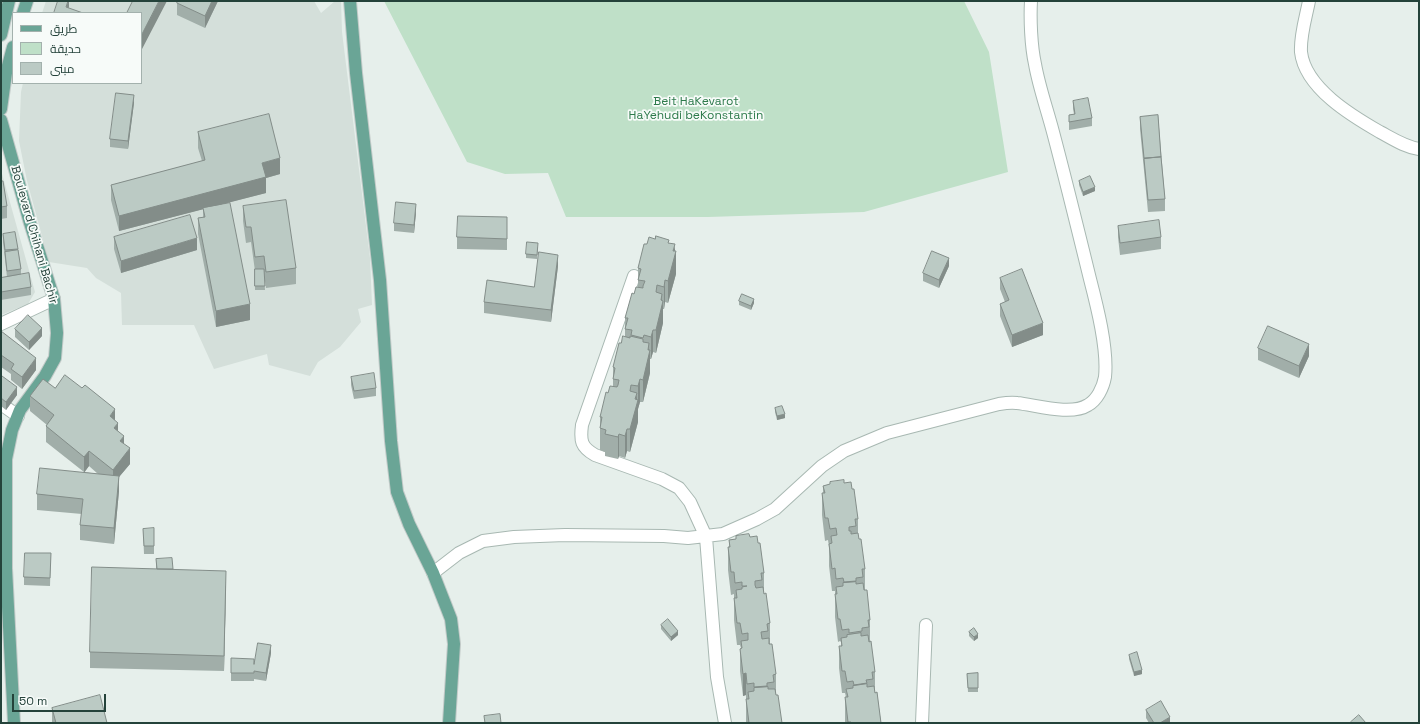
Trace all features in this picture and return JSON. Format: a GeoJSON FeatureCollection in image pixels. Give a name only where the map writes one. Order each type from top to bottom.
{"type":"FeatureCollection","features":[{"type":"Feature","properties":{"kind":"main road"},"geometry":{"type":"LineString","coordinates":[[1,35],[9,1]]}},
{"type":"Feature","properties":{"kind":"main road"},"geometry":{"type":"LineString","coordinates":[[23,12],[27,1]]}},
{"type":"Feature","properties":{"kind":"main road"},"geometry":{"type":"LineString","coordinates":[[350,1],[356,73],[380,280],[391,441],[397,492],[409,524],[433,573],[451,619],[454,644],[449,723]]}},
{"type":"Feature","properties":{"kind":"main road"},"geometry":{"type":"LineString","coordinates":[[1,110],[6,73],[12,51]]}},
{"type":"Feature","properties":{"kind":"main road","name":"Boulevard Chihani Bachir"},"geometry":{"type":"LineString","coordinates":[[1,120],[30,223],[54,299],[57,333],[55,358],[45,376],[23,405],[12,430],[6,459],[3,570],[14,723]]}},
{"type":"Feature","properties":{"kind":"street"},"geometry":{"type":"LineString","coordinates":[[433,573],[458,553],[483,541],[514,537],[565,535],[664,536],[688,538],[723,534],[757,519],[774,509],[822,466],[844,451],[886,433],[999,404],[1016,403],[1050,409],[1080,409],[1089,405],[1098,396],[1103,386],[1105,377],[1105,354],[1096,305],[1074,213],[1035,64],[1030,13],[1031,1]]}},
{"type":"Feature","properties":{"kind":"street"},"geometry":{"type":"LineString","coordinates":[[1310,1],[1302,36],[1301,53],[1306,69],[1316,83],[1331,100],[1360,120],[1408,147],[1419,149]]}},
{"type":"Feature","properties":{"kind":"street"},"geometry":{"type":"LineString","coordinates":[[634,276],[582,425],[581,437],[585,449],[595,455],[662,479],[679,488],[690,502],[706,536],[717,677],[725,723]]}},
{"type":"Feature","properties":{"kind":"street"},"geometry":{"type":"LineString","coordinates":[[1,324],[54,299]]}},
{"type":"Feature","properties":{"kind":"street"},"geometry":{"type":"LineString","coordinates":[[1,404],[18,416]]}},
{"type":"Feature","properties":{"kind":"street"},"geometry":{"type":"LineString","coordinates":[[922,723],[926,625]]}},
{"type":"Feature","properties":{"kind":"shaded area"},"geometry":{"type":"Polygon","coordinates":[[[46,1],[314,1],[321,13],[335,1],[341,1],[342,32],[370,258],[372,305],[358,309],[361,322],[340,347],[318,362],[310,376],[269,365],[267,354],[214,369],[194,325],[122,325],[121,293],[96,278],[87,268],[49,262],[27,181],[19,141],[21,92],[23,84],[142,84],[142,12],[42,12],[46,1]]]}},
{"type":"Feature","properties":{"kind":"shaded area"},"geometry":{"type":"Polygon","coordinates":[[[1,170],[35,292],[28,304],[1,315],[1,170]]]}},
{"type":"Feature","properties":{"kind":"green space","name":"Beit HaKevarot HaYehudi beKonstantin"},"geometry":{"type":"Polygon","coordinates":[[[384,1],[964,1],[989,52],[1008,172],[864,212],[708,217],[566,217],[548,173],[505,174],[467,162],[384,1]]]}},
{"type":"Feature","properties":{"kind":"building"},"geometry":{"type":"Polygon","coordinates":[[[58,1],[68,1],[66,7],[80,12],[54,12],[58,1]]]}},
{"type":"Feature","properties":{"kind":"building"},"geometry":{"type":"Polygon","coordinates":[[[133,1],[159,1],[142,34],[142,12],[128,12],[133,1]]]}},
{"type":"Feature","properties":{"kind":"building"},"geometry":{"type":"Polygon","coordinates":[[[178,1],[212,1],[205,16],[177,3],[178,1]]]}},
{"type":"Feature","properties":{"kind":"building"},"geometry":{"type":"Polygon","coordinates":[[[116,93],[134,95],[128,141],[110,139],[116,93]]]}},
{"type":"Feature","properties":{"kind":"building"},"geometry":{"type":"Polygon","coordinates":[[[1088,98],[1092,118],[1069,122],[1069,115],[1075,114],[1073,101],[1088,98]]]}},
{"type":"Feature","properties":{"kind":"building"},"geometry":{"type":"Polygon","coordinates":[[[269,114],[280,158],[262,163],[266,177],[119,216],[111,185],[205,160],[198,132],[269,114]]]}},
{"type":"Feature","properties":{"kind":"building"},"geometry":{"type":"Polygon","coordinates":[[[1158,115],[1161,157],[1144,158],[1140,117],[1158,115]]]}},
{"type":"Feature","properties":{"kind":"building"},"geometry":{"type":"Polygon","coordinates":[[[1161,157],[1165,199],[1148,200],[1144,159],[1161,157]]]}},
{"type":"Feature","properties":{"kind":"building"},"geometry":{"type":"Polygon","coordinates":[[[1090,176],[1095,187],[1083,192],[1079,181],[1090,176]]]}},
{"type":"Feature","properties":{"kind":"building"},"geometry":{"type":"Polygon","coordinates":[[[1,181],[3,181],[7,206],[1,207],[1,181]]]}},
{"type":"Feature","properties":{"kind":"building"},"geometry":{"type":"Polygon","coordinates":[[[286,200],[296,268],[266,272],[264,256],[255,257],[251,227],[246,227],[243,206],[286,200]]]}},
{"type":"Feature","properties":{"kind":"building"},"geometry":{"type":"Polygon","coordinates":[[[396,202],[416,204],[414,225],[394,223],[396,202]]]}},
{"type":"Feature","properties":{"kind":"building"},"geometry":{"type":"Polygon","coordinates":[[[230,203],[250,304],[216,311],[198,218],[205,217],[203,208],[230,203]]]}},
{"type":"Feature","properties":{"kind":"building"},"geometry":{"type":"Polygon","coordinates":[[[190,215],[197,238],[121,261],[114,237],[190,215]]]}},
{"type":"Feature","properties":{"kind":"building"},"geometry":{"type":"Polygon","coordinates":[[[458,216],[507,217],[507,239],[457,237],[458,216]]]}},
{"type":"Feature","properties":{"kind":"building"},"geometry":{"type":"Polygon","coordinates":[[[1159,220],[1161,237],[1120,243],[1118,226],[1159,220]]]}},
{"type":"Feature","properties":{"kind":"building"},"geometry":{"type":"Polygon","coordinates":[[[15,232],[18,249],[5,250],[3,234],[15,232]]]}},
{"type":"Feature","properties":{"kind":"building"},"geometry":{"type":"Polygon","coordinates":[[[656,236],[669,240],[668,243],[675,244],[673,251],[676,251],[668,281],[665,280],[664,287],[657,285],[656,292],[662,294],[661,300],[663,301],[656,330],[653,330],[651,337],[644,335],[643,338],[631,335],[632,330],[625,329],[628,318],[625,318],[632,293],[634,294],[636,287],[643,288],[645,281],[638,280],[641,269],[638,268],[644,244],[647,244],[649,237],[655,239],[656,236]]]}},
{"type":"Feature","properties":{"kind":"building"},"geometry":{"type":"Polygon","coordinates":[[[527,242],[538,243],[537,255],[526,254],[527,242]]]}},
{"type":"Feature","properties":{"kind":"building"},"geometry":{"type":"Polygon","coordinates":[[[18,250],[21,269],[7,271],[5,252],[18,250]]]}},
{"type":"Feature","properties":{"kind":"building"},"geometry":{"type":"Polygon","coordinates":[[[932,251],[949,258],[939,280],[923,273],[932,251]]]}},
{"type":"Feature","properties":{"kind":"building"},"geometry":{"type":"Polygon","coordinates":[[[539,252],[558,255],[551,310],[484,302],[487,280],[534,287],[539,252]]]}},
{"type":"Feature","properties":{"kind":"building"},"geometry":{"type":"Polygon","coordinates":[[[255,269],[264,269],[265,286],[255,286],[255,269]]]}},
{"type":"Feature","properties":{"kind":"building"},"geometry":{"type":"Polygon","coordinates":[[[1022,269],[1043,323],[1012,335],[1000,304],[1009,300],[1000,278],[1022,269]]]}},
{"type":"Feature","properties":{"kind":"building"},"geometry":{"type":"Polygon","coordinates":[[[29,273],[31,287],[1,292],[1,278],[29,273]]]}},
{"type":"Feature","properties":{"kind":"building"},"geometry":{"type":"Polygon","coordinates":[[[742,294],[754,299],[751,306],[739,301],[742,294]]]}},
{"type":"Feature","properties":{"kind":"building"},"geometry":{"type":"Polygon","coordinates":[[[28,315],[42,328],[29,342],[15,329],[28,315]]]}},
{"type":"Feature","properties":{"kind":"building"},"geometry":{"type":"Polygon","coordinates":[[[1268,326],[1309,344],[1299,366],[1258,348],[1268,326]]]}},
{"type":"Feature","properties":{"kind":"building"},"geometry":{"type":"Polygon","coordinates":[[[1,331],[36,358],[22,377],[11,369],[14,364],[1,355],[1,331]]]}},
{"type":"Feature","properties":{"kind":"building"},"geometry":{"type":"Polygon","coordinates":[[[623,336],[643,339],[643,342],[649,343],[648,350],[650,350],[643,380],[640,379],[638,386],[631,385],[630,391],[637,393],[635,399],[638,400],[630,429],[627,429],[625,436],[619,434],[618,437],[605,434],[606,430],[600,428],[602,417],[600,417],[606,392],[608,393],[610,386],[617,387],[618,385],[619,380],[613,379],[615,368],[613,367],[619,343],[621,343],[623,336]]]}},
{"type":"Feature","properties":{"kind":"building"},"geometry":{"type":"Polygon","coordinates":[[[374,373],[376,388],[354,391],[351,377],[374,373]]]}},
{"type":"Feature","properties":{"kind":"building"},"geometry":{"type":"Polygon","coordinates":[[[65,375],[82,388],[85,385],[115,409],[110,416],[118,423],[114,428],[124,436],[120,441],[130,448],[113,470],[89,451],[84,457],[46,426],[54,415],[30,396],[43,379],[55,388],[65,375]]]}},
{"type":"Feature","properties":{"kind":"building"},"geometry":{"type":"Polygon","coordinates":[[[1,376],[17,387],[6,402],[1,398],[1,376]]]}},
{"type":"Feature","properties":{"kind":"building"},"geometry":{"type":"Polygon","coordinates":[[[782,406],[785,414],[777,416],[775,408],[782,406]]]}},
{"type":"Feature","properties":{"kind":"building"},"geometry":{"type":"Polygon","coordinates":[[[40,468],[119,476],[114,528],[80,525],[83,499],[37,494],[40,468]]]}},
{"type":"Feature","properties":{"kind":"building"},"geometry":{"type":"Polygon","coordinates":[[[844,480],[844,483],[851,482],[852,489],[854,489],[858,519],[855,519],[856,526],[849,527],[849,531],[851,531],[851,534],[858,533],[859,539],[861,539],[865,569],[862,569],[863,577],[856,578],[856,581],[844,582],[843,578],[836,579],[835,568],[832,569],[829,544],[832,543],[831,536],[837,535],[836,528],[830,529],[828,518],[825,518],[822,493],[825,493],[823,486],[830,484],[830,482],[844,480]]]}},
{"type":"Feature","properties":{"kind":"building"},"geometry":{"type":"Polygon","coordinates":[[[154,528],[154,546],[144,546],[143,529],[154,528]]]}},
{"type":"Feature","properties":{"kind":"building"},"geometry":{"type":"Polygon","coordinates":[[[749,534],[750,537],[757,536],[758,543],[760,543],[764,573],[761,573],[762,580],[755,581],[755,585],[756,588],[763,587],[764,594],[766,593],[770,623],[767,624],[768,631],[761,632],[762,639],[769,638],[769,644],[772,644],[776,674],[773,675],[774,682],[767,683],[767,686],[754,687],[754,683],[747,684],[746,673],[743,674],[740,649],[742,648],[741,641],[748,640],[748,633],[742,634],[740,623],[737,623],[734,598],[737,598],[736,590],[747,586],[742,586],[742,582],[735,583],[734,572],[731,572],[728,547],[730,547],[729,540],[736,539],[736,536],[749,534]]]}},
{"type":"Feature","properties":{"kind":"building"},"geometry":{"type":"Polygon","coordinates":[[[25,553],[51,553],[50,578],[24,577],[25,553]]]}},
{"type":"Feature","properties":{"kind":"building"},"geometry":{"type":"Polygon","coordinates":[[[172,558],[173,569],[157,569],[156,559],[172,558]]]}},
{"type":"Feature","properties":{"kind":"building"},"geometry":{"type":"Polygon","coordinates":[[[92,567],[226,571],[224,656],[90,652],[92,567]]]}},
{"type":"Feature","properties":{"kind":"building"},"geometry":{"type":"Polygon","coordinates":[[[856,582],[856,584],[863,583],[864,590],[867,590],[870,620],[868,620],[869,627],[862,628],[862,631],[849,633],[849,629],[842,630],[840,619],[838,619],[835,594],[837,594],[836,587],[843,586],[843,583],[856,582]]]}},
{"type":"Feature","properties":{"kind":"building"},"geometry":{"type":"Polygon","coordinates":[[[668,619],[678,631],[671,637],[661,625],[668,619]]]}},
{"type":"Feature","properties":{"kind":"building"},"geometry":{"type":"Polygon","coordinates":[[[974,628],[978,634],[974,637],[969,632],[974,628]]]}},
{"type":"Feature","properties":{"kind":"building"},"geometry":{"type":"Polygon","coordinates":[[[861,633],[861,636],[868,635],[869,642],[871,641],[875,672],[872,672],[873,679],[866,680],[867,683],[854,685],[853,681],[847,682],[845,671],[842,671],[839,646],[842,646],[841,638],[847,637],[847,635],[861,633]]]}},
{"type":"Feature","properties":{"kind":"building"},"geometry":{"type":"Polygon","coordinates":[[[258,643],[271,645],[266,673],[254,671],[254,673],[231,673],[231,658],[254,659],[254,664],[258,643]]]}},
{"type":"Feature","properties":{"kind":"building"},"geometry":{"type":"Polygon","coordinates":[[[1137,652],[1142,670],[1134,672],[1129,655],[1137,652]]]}},
{"type":"Feature","properties":{"kind":"building"},"geometry":{"type":"Polygon","coordinates":[[[978,673],[978,688],[968,688],[967,674],[978,673]]]}},
{"type":"Feature","properties":{"kind":"building"},"geometry":{"type":"Polygon","coordinates":[[[867,684],[867,687],[874,686],[875,693],[877,692],[881,723],[848,722],[845,697],[848,697],[846,689],[853,688],[853,686],[867,684]]]}},
{"type":"Feature","properties":{"kind":"building"},"geometry":{"type":"Polygon","coordinates":[[[768,687],[768,689],[775,689],[776,695],[778,695],[782,723],[749,723],[746,699],[749,699],[748,692],[754,691],[754,688],[768,687]]]}},
{"type":"Feature","properties":{"kind":"building"},"geometry":{"type":"Polygon","coordinates":[[[100,695],[107,723],[56,723],[52,708],[100,695]]]}},
{"type":"Feature","properties":{"kind":"building"},"geometry":{"type":"Polygon","coordinates":[[[1161,701],[1170,717],[1160,723],[1154,723],[1146,710],[1161,701]]]}},
{"type":"Feature","properties":{"kind":"building"},"geometry":{"type":"Polygon","coordinates":[[[500,714],[501,723],[485,723],[484,716],[500,714]]]}},
{"type":"Feature","properties":{"kind":"building"},"geometry":{"type":"Polygon","coordinates":[[[1359,715],[1366,723],[1351,722],[1359,715]]]}}]}
